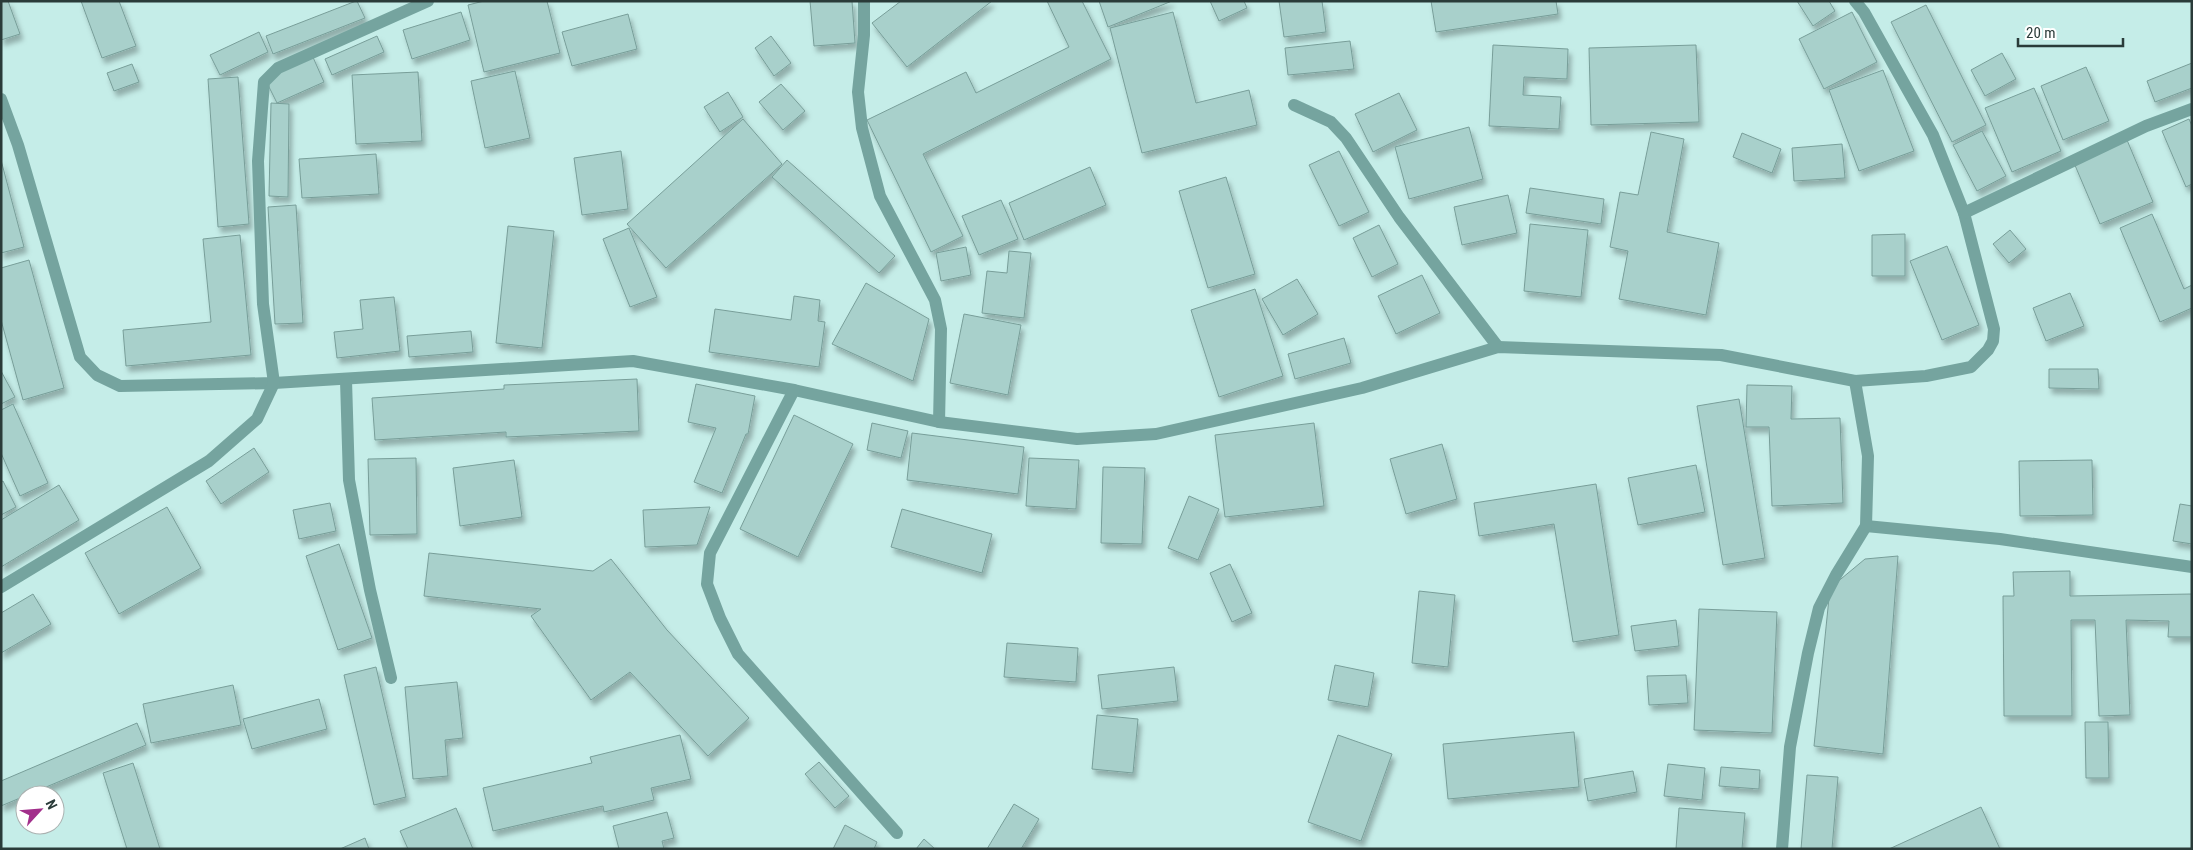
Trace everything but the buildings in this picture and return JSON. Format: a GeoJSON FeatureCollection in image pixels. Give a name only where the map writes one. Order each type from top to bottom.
{"type":"FeatureCollection","features":[{"type":"Feature","properties":{"kind":"street"},"geometry":{"type":"LineString","coordinates":[[1,587],[209,461],[257,419],[274,383],[263,304],[258,161],[264,82],[278,68],[428,1]]}},
{"type":"Feature","properties":{"kind":"street"},"geometry":{"type":"LineString","coordinates":[[864,1],[864,35],[858,92],[862,128],[880,196],[935,300],[941,329],[939,422]]}},
{"type":"Feature","properties":{"kind":"street"},"geometry":{"type":"LineString","coordinates":[[1,99],[18,145],[80,357],[98,375],[120,386],[346,380],[633,361],[794,390],[939,422],[1077,439],[1156,434],[1362,388],[1498,347],[1721,355],[1855,380],[1926,376],[1970,367],[1988,350],[1993,341],[1994,329],[1964,213],[1932,135],[1864,12],[1855,1]]}},
{"type":"Feature","properties":{"kind":"street"},"geometry":{"type":"LineString","coordinates":[[1294,105],[1331,122],[1346,138],[1399,217],[1498,347]]}},
{"type":"Feature","properties":{"kind":"street"},"geometry":{"type":"LineString","coordinates":[[1964,213],[2146,126],[2192,109]]}},
{"type":"Feature","properties":{"kind":"street"},"geometry":{"type":"LineString","coordinates":[[346,380],[349,480],[368,580],[391,678]]}},
{"type":"Feature","properties":{"kind":"street"},"geometry":{"type":"LineString","coordinates":[[1782,849],[1790,746],[1808,653],[1819,608],[1836,575],[1866,526],[1868,456],[1855,380]]}},
{"type":"Feature","properties":{"kind":"street"},"geometry":{"type":"LineString","coordinates":[[794,390],[710,553],[707,584],[720,618],[738,654],[897,833]]}},
{"type":"Feature","properties":{"kind":"street"},"geometry":{"type":"LineString","coordinates":[[1866,526],[2000,539],[2192,567]]}}]}
